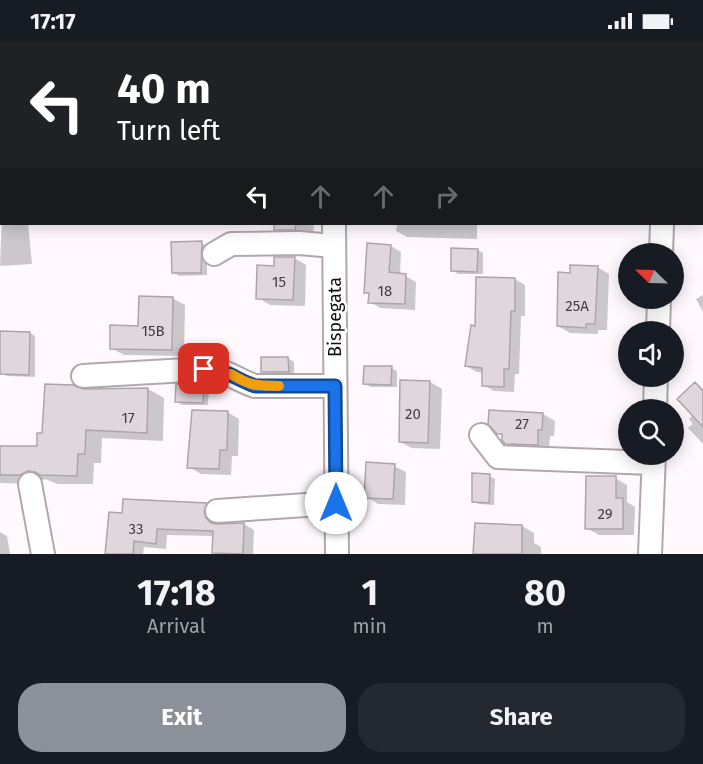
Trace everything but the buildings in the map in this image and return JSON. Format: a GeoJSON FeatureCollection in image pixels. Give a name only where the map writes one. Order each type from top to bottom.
{"type":"FeatureCollection","features":[{"type":"Feature","properties":{"kind":"street"},"geometry":{"type":"LineString","coordinates":[[661,243],[662,225]]}},
{"type":"Feature","properties":{"kind":"street"},"geometry":{"type":"LineString","coordinates":[[214,254],[231,244],[299,243],[334,235]]}},
{"type":"Feature","properties":{"kind":"street","name":"Bispegata"},"geometry":{"type":"LineString","coordinates":[[334,235],[337,554]]}},
{"type":"Feature","properties":{"kind":"street"},"geometry":{"type":"LineString","coordinates":[[83,376],[204,369],[230,373],[255,386],[335,386]]}},
{"type":"Feature","properties":{"kind":"street"},"geometry":{"type":"LineString","coordinates":[[481,435],[498,457],[618,459]]}},
{"type":"Feature","properties":{"kind":"street"},"geometry":{"type":"LineString","coordinates":[[650,554],[654,465]]}},
{"type":"Feature","properties":{"kind":"street"},"geometry":{"type":"LineString","coordinates":[[30,484],[43,554]]}},
{"type":"Feature","properties":{"kind":"street"},"geometry":{"type":"LineString","coordinates":[[217,511],[336,503]]}},
{"type":"Feature","properties":{"kind":"slow traffic"},"geometry":{"type":"LineString","coordinates":[[231,374],[255,386],[279,386]]}},
{"type":"Feature","properties":{"kind":"route"},"geometry":{"type":"LineString","coordinates":[[204,369],[230,373],[255,386],[335,386],[336,503]]}}]}
